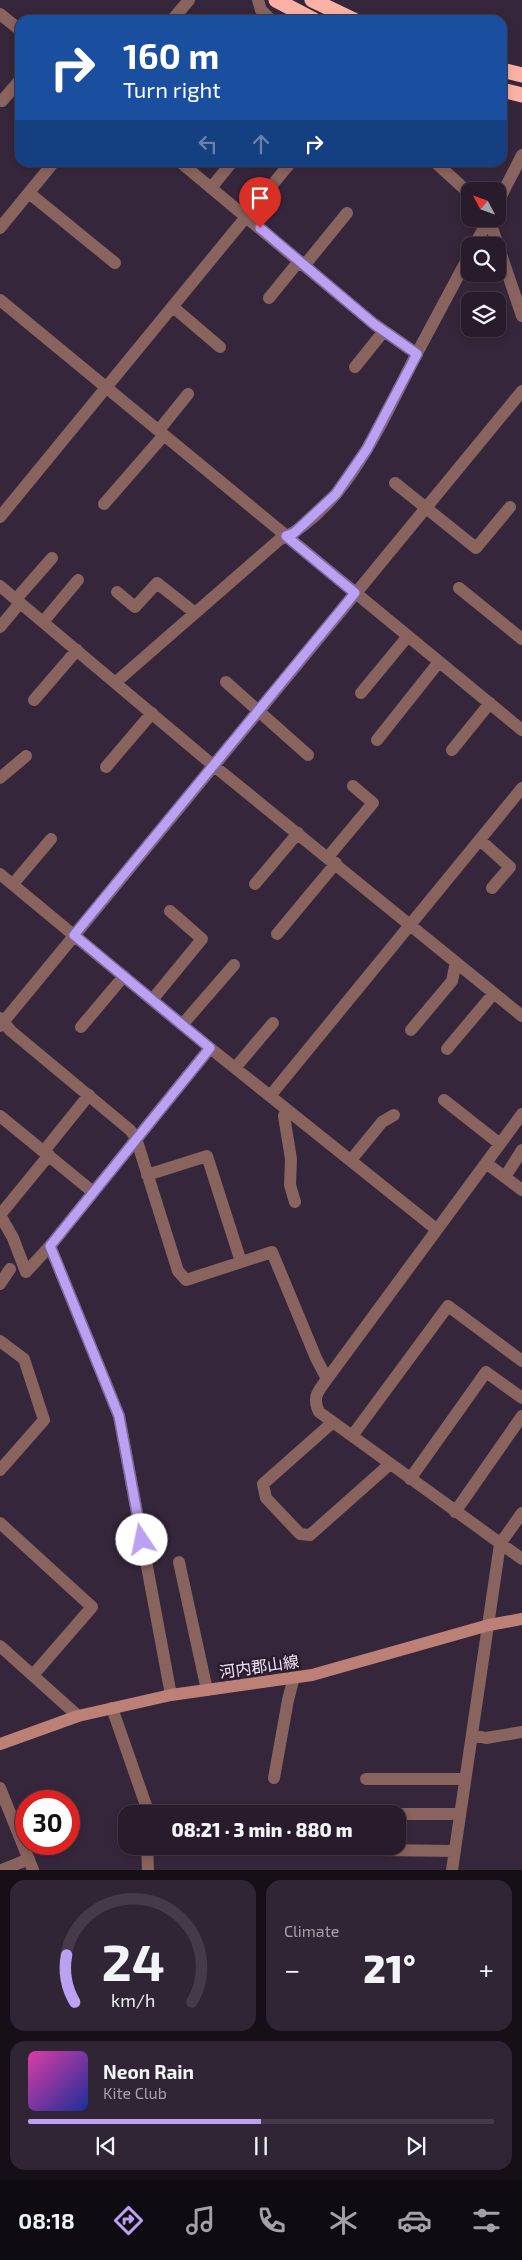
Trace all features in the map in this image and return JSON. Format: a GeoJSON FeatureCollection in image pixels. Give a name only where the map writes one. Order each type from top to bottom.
{"type":"FeatureCollection","features":[{"type":"Feature","properties":{"kind":"highway"},"geometry":{"type":"LineString","coordinates":[[276,0],[304,15]]}},
{"type":"Feature","properties":{"kind":"highway"},"geometry":{"type":"LineString","coordinates":[[312,0],[344,15]]}},
{"type":"Feature","properties":{"kind":"highway"},"geometry":{"type":"LineString","coordinates":[[507,71],[522,75]]}},
{"type":"Feature","properties":{"kind":"highway"},"geometry":{"type":"LineString","coordinates":[[507,91],[522,95]]}},
{"type":"Feature","properties":{"kind":"main road","name":"河内郡山線"},"geometry":{"type":"LineString","coordinates":[[0,1744],[78,1716],[171,1695],[294,1678],[331,1670],[489,1626],[522,1619]]}},
{"type":"Feature","properties":{"kind":"street"},"geometry":{"type":"LineString","coordinates":[[176,15],[189,0]]}},
{"type":"Feature","properties":{"kind":"street"},"geometry":{"type":"LineString","coordinates":[[258,0],[261,10],[266,15]]}},
{"type":"Feature","properties":{"kind":"street"},"geometry":{"type":"LineString","coordinates":[[0,14],[15,26]]}},
{"type":"Feature","properties":{"kind":"street"},"geometry":{"type":"LineString","coordinates":[[2,102],[15,86]]}},
{"type":"Feature","properties":{"kind":"street"},"geometry":{"type":"LineString","coordinates":[[506,187],[521,158]]}},
{"type":"Feature","properties":{"kind":"street"},"geometry":{"type":"LineString","coordinates":[[0,228],[50,167]]}},
{"type":"Feature","properties":{"kind":"street"},"geometry":{"type":"LineString","coordinates":[[186,167],[384,332],[417,354]]}},
{"type":"Feature","properties":{"kind":"street"},"geometry":{"type":"LineString","coordinates":[[211,188],[228,167]]}},
{"type":"Feature","properties":{"kind":"street"},"geometry":{"type":"LineString","coordinates":[[0,517],[287,167]]}},
{"type":"Feature","properties":{"kind":"street"},"geometry":{"type":"LineString","coordinates":[[440,167],[461,186]]}},
{"type":"Feature","properties":{"kind":"street"},"geometry":{"type":"LineString","coordinates":[[29,193],[116,263]]}},
{"type":"Feature","properties":{"kind":"street"},"geometry":{"type":"LineString","coordinates":[[269,298],[295,266],[308,261],[347,213]]}},
{"type":"Feature","properties":{"kind":"street"},"geometry":{"type":"LineString","coordinates":[[492,228],[522,316]]}},
{"type":"Feature","properties":{"kind":"street"},"geometry":{"type":"LineString","coordinates":[[116,682],[278,540],[294,533],[336,494],[367,449],[461,271]]}},
{"type":"Feature","properties":{"kind":"street"},"geometry":{"type":"LineString","coordinates":[[0,300],[522,730]]}},
{"type":"Feature","properties":{"kind":"street"},"geometry":{"type":"LineString","coordinates":[[173,307],[220,347]]}},
{"type":"Feature","properties":{"kind":"street"},"geometry":{"type":"LineString","coordinates":[[355,367],[384,332]]}},
{"type":"Feature","properties":{"kind":"street"},"geometry":{"type":"LineString","coordinates":[[326,1379],[272,1252],[186,1280],[178,1271],[136,1138],[130,1130],[1,1022],[522,391]]}},
{"type":"Feature","properties":{"kind":"street"},"geometry":{"type":"LineString","coordinates":[[104,504],[161,432],[188,394]]}},
{"type":"Feature","properties":{"kind":"street"},"geometry":{"type":"LineString","coordinates":[[395,483],[476,548],[510,507]]}},
{"type":"Feature","properties":{"kind":"street"},"geometry":{"type":"LineString","coordinates":[[0,627],[52,558]]}},
{"type":"Feature","properties":{"kind":"street"},"geometry":{"type":"LineString","coordinates":[[43,622],[78,580]]}},
{"type":"Feature","properties":{"kind":"street"},"geometry":{"type":"LineString","coordinates":[[117,592],[135,607],[157,582],[195,612]]}},
{"type":"Feature","properties":{"kind":"street"},"geometry":{"type":"LineString","coordinates":[[0,586],[214,766],[522,1016]]}},
{"type":"Feature","properties":{"kind":"street"},"geometry":{"type":"LineString","coordinates":[[459,588],[522,639]]}},
{"type":"Feature","properties":{"kind":"street"},"geometry":{"type":"LineString","coordinates":[[361,693],[408,636]]}},
{"type":"Feature","properties":{"kind":"street"},"geometry":{"type":"LineString","coordinates":[[34,700],[77,650]]}},
{"type":"Feature","properties":{"kind":"street"},"geometry":{"type":"LineString","coordinates":[[377,740],[439,662]]}},
{"type":"Feature","properties":{"kind":"street"},"geometry":{"type":"LineString","coordinates":[[226,682],[308,755]]}},
{"type":"Feature","properties":{"kind":"street"},"geometry":{"type":"LineString","coordinates":[[452,750],[490,703]]}},
{"type":"Feature","properties":{"kind":"street"},"geometry":{"type":"LineString","coordinates":[[106,767],[152,713]]}},
{"type":"Feature","properties":{"kind":"street"},"geometry":{"type":"LineString","coordinates":[[0,778],[26,756]]}},
{"type":"Feature","properties":{"kind":"street"},"geometry":{"type":"LineString","coordinates":[[277,934],[373,803],[353,786]]}},
{"type":"Feature","properties":{"kind":"street"},"geometry":{"type":"LineString","coordinates":[[270,1096],[522,788]]}},
{"type":"Feature","properties":{"kind":"street"},"geometry":{"type":"LineString","coordinates":[[255,884],[298,833]]}},
{"type":"Feature","properties":{"kind":"street"},"geometry":{"type":"LineString","coordinates":[[13,884],[51,839]]}},
{"type":"Feature","properties":{"kind":"street"},"geometry":{"type":"LineString","coordinates":[[480,840],[510,867],[492,888]]}},
{"type":"Feature","properties":{"kind":"street"},"geometry":{"type":"LineString","coordinates":[[0,874],[210,1048],[436,1229]]}},
{"type":"Feature","properties":{"kind":"street"},"geometry":{"type":"LineString","coordinates":[[152,1000],[202,939],[170,911]]}},
{"type":"Feature","properties":{"kind":"street"},"geometry":{"type":"LineString","coordinates":[[411,1030],[452,980],[456,962]]}},
{"type":"Feature","properties":{"kind":"street"},"geometry":{"type":"LineString","coordinates":[[182,1025],[234,965]]}},
{"type":"Feature","properties":{"kind":"street"},"geometry":{"type":"LineString","coordinates":[[81,1027],[124,976]]}},
{"type":"Feature","properties":{"kind":"street"},"geometry":{"type":"LineString","coordinates":[[447,1049],[494,993]]}},
{"type":"Feature","properties":{"kind":"street"},"geometry":{"type":"LineString","coordinates":[[235,1068],[273,1023]]}},
{"type":"Feature","properties":{"kind":"street"},"geometry":{"type":"LineString","coordinates":[[89,1095],[0,1215],[13,1238],[26,1272],[50,1246],[210,1048]]}},
{"type":"Feature","properties":{"kind":"street"},"geometry":{"type":"LineString","coordinates":[[444,1100],[500,1144]]}},
{"type":"Feature","properties":{"kind":"street"},"geometry":{"type":"LineString","coordinates":[[287,1110],[284,1116],[291,1159],[290,1185],[295,1202]]}},
{"type":"Feature","properties":{"kind":"street"},"geometry":{"type":"LineString","coordinates":[[522,1114],[326,1379],[316,1393],[314,1402],[319,1412],[522,1559]]}},
{"type":"Feature","properties":{"kind":"street"},"geometry":{"type":"LineString","coordinates":[[350,1160],[382,1122],[394,1115]]}},
{"type":"Feature","properties":{"kind":"street"},"geometry":{"type":"LineString","coordinates":[[0,1116],[93,1192]]}},
{"type":"Feature","properties":{"kind":"street"},"geometry":{"type":"LineString","coordinates":[[505,1177],[522,1150]]}},
{"type":"Feature","properties":{"kind":"street"},"geometry":{"type":"LineString","coordinates":[[147,1175],[207,1156],[241,1262]]}},
{"type":"Feature","properties":{"kind":"street"},"geometry":{"type":"LineString","coordinates":[[486,1163],[522,1190]]}},
{"type":"Feature","properties":{"kind":"street"},"geometry":{"type":"LineString","coordinates":[[50,1246],[119,1416],[171,1695]]}},
{"type":"Feature","properties":{"kind":"street"},"geometry":{"type":"LineString","coordinates":[[0,1284],[10,1269]]}},
{"type":"Feature","properties":{"kind":"street"},"geometry":{"type":"LineString","coordinates":[[352,1436],[448,1306],[522,1361]]}},
{"type":"Feature","properties":{"kind":"street"},"geometry":{"type":"LineString","coordinates":[[0,1341],[24,1359],[44,1420],[0,1470]]}},
{"type":"Feature","properties":{"kind":"street"},"geometry":{"type":"LineString","coordinates":[[410,1479],[486,1372],[522,1398]]}},
{"type":"Feature","properties":{"kind":"street"},"geometry":{"type":"LineString","coordinates":[[455,1512],[522,1416]]}},
{"type":"Feature","properties":{"kind":"street"},"geometry":{"type":"LineString","coordinates":[[333,1422],[263,1484],[266,1498],[300,1534],[310,1535],[390,1464]]}},
{"type":"Feature","properties":{"kind":"street"},"geometry":{"type":"LineString","coordinates":[[452,1870],[500,1544],[522,1513]]}},
{"type":"Feature","properties":{"kind":"street"},"geometry":{"type":"LineString","coordinates":[[0,1524],[92,1607],[32,1675]]}},
{"type":"Feature","properties":{"kind":"street"},"geometry":{"type":"LineString","coordinates":[[179,1562],[206,1690]]}},
{"type":"Feature","properties":{"kind":"street"},"geometry":{"type":"LineString","coordinates":[[0,1646],[78,1716]]}},
{"type":"Feature","properties":{"kind":"street"},"geometry":{"type":"LineString","coordinates":[[274,1778],[288,1700],[294,1678]]}},
{"type":"Feature","properties":{"kind":"street"},"geometry":{"type":"LineString","coordinates":[[112,1708],[146,1805]]}},
{"type":"Feature","properties":{"kind":"street"},"geometry":{"type":"LineString","coordinates":[[472,1735],[486,1738],[522,1732]]}},
{"type":"Feature","properties":{"kind":"street"},"geometry":{"type":"LineString","coordinates":[[366,1780],[465,1779]]}},
{"type":"Feature","properties":{"kind":"street"},"geometry":{"type":"LineString","coordinates":[[0,1788],[31,1865],[2,1870]]}},
{"type":"Feature","properties":{"kind":"street"},"geometry":{"type":"LineString","coordinates":[[406,1814],[460,1814]]}},
{"type":"Feature","properties":{"kind":"street"},"geometry":{"type":"LineString","coordinates":[[406,1850],[455,1850]]}},
{"type":"Feature","properties":{"kind":"street"},"geometry":{"type":"LineString","coordinates":[[147,1855],[148,1870]]}},
{"type":"Feature","properties":{"kind":"route"},"geometry":{"type":"LineString","coordinates":[[142,1540],[119,1416],[50,1246],[210,1048],[74,935],[355,593],[286,536],[294,533],[336,494],[367,449],[417,354],[374,324],[260,228]]}}]}
